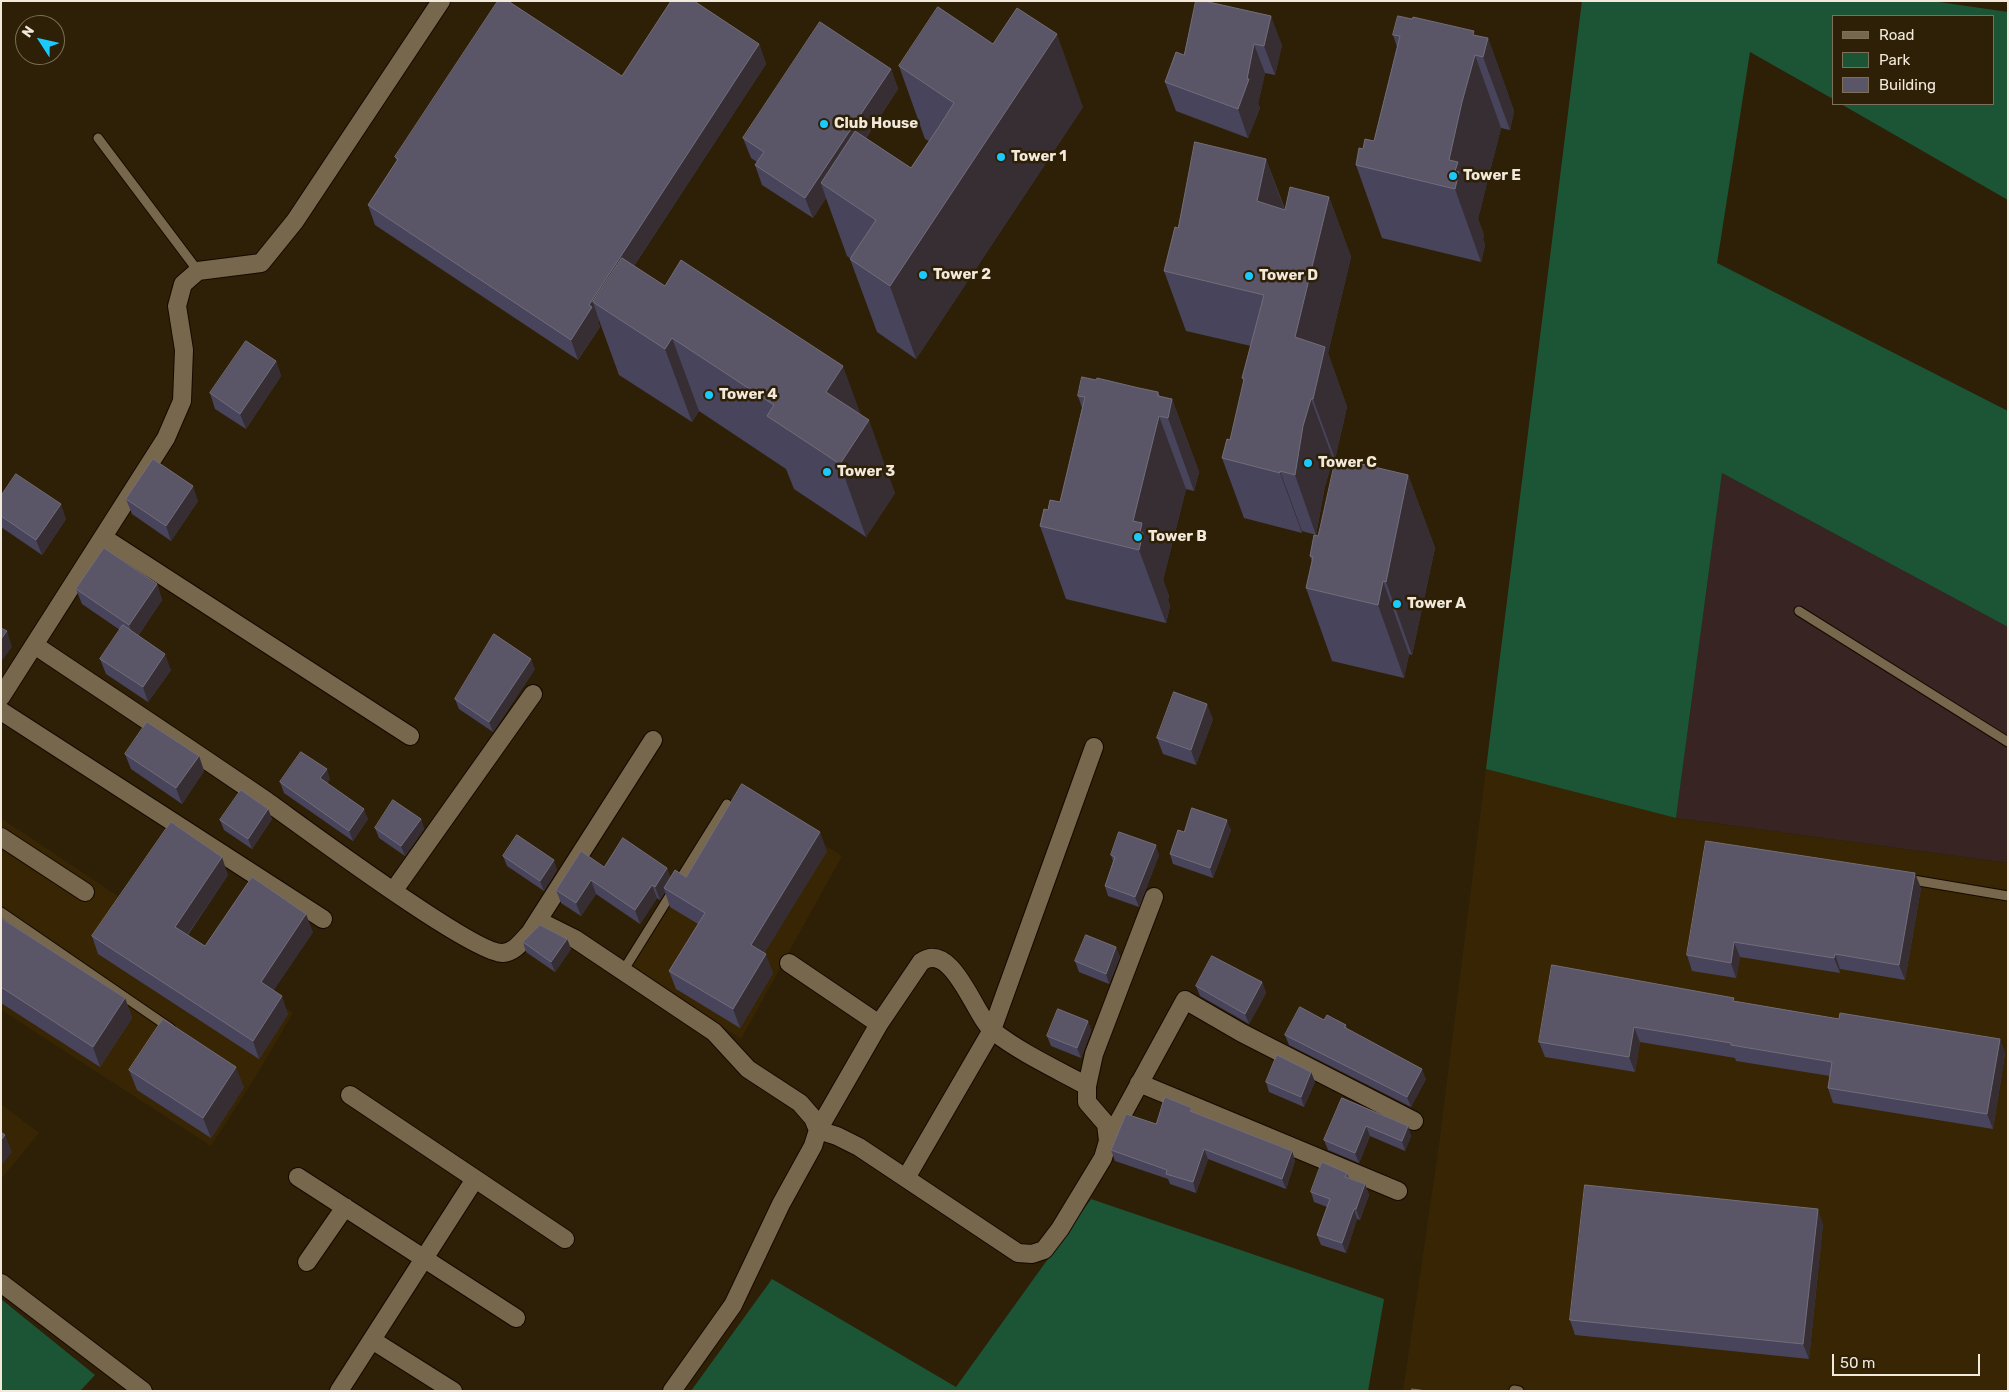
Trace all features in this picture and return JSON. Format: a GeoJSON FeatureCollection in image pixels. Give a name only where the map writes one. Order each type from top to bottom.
{"type":"FeatureCollection","features":[{"type":"Feature","properties":{"kind":"street"},"geometry":{"type":"LineString","coordinates":[[1,697],[36,646],[166,438],[182,401],[184,350],[177,306],[183,284],[198,271],[261,263],[295,221],[441,1]]}},
{"type":"Feature","properties":{"kind":"street"},"geometry":{"type":"LineString","coordinates":[[104,538],[410,736]]}},
{"type":"Feature","properties":{"kind":"street"},"geometry":{"type":"LineString","coordinates":[[36,646],[441,922],[495,951],[503,953],[518,946],[538,925],[551,925],[714,1032],[748,1069],[800,1103],[813,1118],[818,1130],[837,1136],[859,1147],[1018,1253],[1032,1254],[1044,1250],[1060,1229],[1103,1158],[1108,1140],[1185,1000],[1242,1034],[1414,1121]]}},
{"type":"Feature","properties":{"kind":"street"},"geometry":{"type":"LineString","coordinates":[[394,890],[533,694]]}},
{"type":"Feature","properties":{"kind":"street"},"geometry":{"type":"LineString","coordinates":[[1,711],[323,919]]}},
{"type":"Feature","properties":{"kind":"street"},"geometry":{"type":"LineString","coordinates":[[527,936],[653,740]]}},
{"type":"Feature","properties":{"kind":"street"},"geometry":{"type":"LineString","coordinates":[[906,1178],[992,1030],[1094,746]]}},
{"type":"Feature","properties":{"kind":"street"},"geometry":{"type":"LineString","coordinates":[[1,837],[85,892]]}},
{"type":"Feature","properties":{"kind":"street"},"geometry":{"type":"LineString","coordinates":[[1108,1140],[1106,1124],[1087,1102],[1087,1086],[1094,1054],[1154,897]]}},
{"type":"Feature","properties":{"kind":"street"},"geometry":{"type":"LineString","coordinates":[[672,1391],[732,1304],[781,1204],[813,1146],[818,1130],[879,1024],[921,962],[929,956],[936,957],[959,977],[992,1030],[1019,1048],[1087,1086]]}},
{"type":"Feature","properties":{"kind":"street"},"geometry":{"type":"LineString","coordinates":[[789,963],[879,1024]]}},
{"type":"Feature","properties":{"kind":"street"},"geometry":{"type":"LineString","coordinates":[[1139,1083],[1398,1191]]}},
{"type":"Feature","properties":{"kind":"street"},"geometry":{"type":"LineString","coordinates":[[350,1095],[565,1240]]}},
{"type":"Feature","properties":{"kind":"street"},"geometry":{"type":"LineString","coordinates":[[298,1177],[516,1318]]}},
{"type":"Feature","properties":{"kind":"street"},"geometry":{"type":"LineString","coordinates":[[339,1391],[475,1179]]}},
{"type":"Feature","properties":{"kind":"street"},"geometry":{"type":"LineString","coordinates":[[307,1262],[345,1207]]}},
{"type":"Feature","properties":{"kind":"street"},"geometry":{"type":"LineString","coordinates":[[1,1284],[143,1391]]}},
{"type":"Feature","properties":{"kind":"street"},"geometry":{"type":"LineString","coordinates":[[372,1340],[453,1391]]}},
{"type":"Feature","properties":{"kind":"lane"},"geometry":{"type":"LineString","coordinates":[[98,138],[198,271]]}},
{"type":"Feature","properties":{"kind":"lane"},"geometry":{"type":"LineString","coordinates":[[1799,611],[2008,742]]}},
{"type":"Feature","properties":{"kind":"lane"},"geometry":{"type":"LineString","coordinates":[[622,971],[727,804]]}},
{"type":"Feature","properties":{"kind":"lane"},"geometry":{"type":"LineString","coordinates":[[1892,877],[2008,896]]}},
{"type":"Feature","properties":{"kind":"lane"},"geometry":{"type":"LineString","coordinates":[[1,912],[176,1032]]}},
{"type":"Feature","properties":{"kind":"lane"},"geometry":{"type":"LineString","coordinates":[[1514,1390],[1519,1391]]}},
{"type":"Feature","properties":{"kind":"shaded area"},"geometry":{"type":"Polygon","coordinates":[[[1722,473],[2008,627],[2008,863],[1676,818],[1722,473]]]}},
{"type":"Feature","properties":{"kind":"shaded area"},"geometry":{"type":"Polygon","coordinates":[[[1486,769],[1676,818],[2008,863],[2008,1391],[1403,1391],[1439,1145],[1486,769]]]}},
{"type":"Feature","properties":{"kind":"shaded area"},"geometry":{"type":"Polygon","coordinates":[[[743,794],[842,856],[741,1039],[632,965],[743,794]]]}},
{"type":"Feature","properties":{"kind":"shaded area"},"geometry":{"type":"Polygon","coordinates":[[[1,818],[293,1013],[256,1076],[211,1146],[1,1010],[1,818]]]}},
{"type":"Feature","properties":{"kind":"shaded area"},"geometry":{"type":"Polygon","coordinates":[[[1,1104],[39,1133],[1,1179],[1,1104]]]}},
{"type":"Feature","properties":{"kind":"green space"},"geometry":{"type":"Polygon","coordinates":[[[1582,1],[1932,1],[2008,12],[2008,200],[1843,105],[1994,105],[1994,15],[1832,15],[1832,98],[1750,52],[1717,263],[2008,411],[2008,627],[1722,473],[1676,818],[1486,769],[1582,1]]]}},
{"type":"Feature","properties":{"kind":"green space"},"geometry":{"type":"Polygon","coordinates":[[[1091,1199],[1384,1299],[1368,1391],[691,1391],[772,1279],[956,1387],[1091,1199]]]}},
{"type":"Feature","properties":{"kind":"green space"},"geometry":{"type":"Polygon","coordinates":[[[1,1299],[95,1375],[80,1391],[1,1391],[1,1299]]]}},
{"type":"Feature","properties":{"kind":"building"},"geometry":{"type":"Polygon","coordinates":[[[498,1],[508,1],[622,76],[671,1],[694,1],[759,44],[589,305],[592,307],[571,340],[368,205],[398,159],[395,157],[498,1]]]}},
{"type":"Feature","properties":{"kind":"building"},"geometry":{"type":"Polygon","coordinates":[[[1196,1],[1204,1],[1271,16],[1264,46],[1254,44],[1247,79],[1249,79],[1238,109],[1165,82],[1176,52],[1184,55],[1196,1]]]}},
{"type":"Feature","properties":{"kind":"building"},"geometry":{"type":"Polygon","coordinates":[[[938,7],[993,44],[1017,8],[1057,34],[890,286],[850,259],[876,220],[821,183],[855,131],[911,168],[940,125],[954,103],[899,66],[938,7]]]}},
{"type":"Feature","properties":{"kind":"building"},"geometry":{"type":"Polygon","coordinates":[[[1398,16],[1412,19],[1413,17],[1474,31],[1473,35],[1488,38],[1483,57],[1475,55],[1449,160],[1458,162],[1455,171],[1459,172],[1455,189],[1356,165],[1359,148],[1363,149],[1365,139],[1374,141],[1400,36],[1393,35],[1398,16]]]}},
{"type":"Feature","properties":{"kind":"building","name":"Club House"},"geometry":{"type":"Polygon","coordinates":[[[820,22],[891,69],[805,198],[755,165],[764,152],[743,138],[820,22]]]}},
{"type":"Feature","properties":{"kind":"building"},"geometry":{"type":"Polygon","coordinates":[[[1195,142],[1266,159],[1257,201],[1285,210],[1290,187],[1329,197],[1295,337],[1325,347],[1313,399],[1311,399],[1303,426],[1295,475],[1222,458],[1227,439],[1230,440],[1244,379],[1242,378],[1264,295],[1164,271],[1175,227],[1178,228],[1195,142]]]}},
{"type":"Feature","properties":{"kind":"building"},"geometry":{"type":"Polygon","coordinates":[[[622,258],[665,286],[681,260],[843,366],[826,392],[869,420],[840,464],[767,416],[774,405],[672,338],[665,349],[593,302],[622,258]]]}},
{"type":"Feature","properties":{"kind":"building"},"geometry":{"type":"Polygon","coordinates":[[[246,341],[276,361],[240,414],[210,393],[246,341]]]}},
{"type":"Feature","properties":{"kind":"building"},"geometry":{"type":"Polygon","coordinates":[[[1082,377],[1096,380],[1097,378],[1158,392],[1158,396],[1172,399],[1168,418],[1159,416],[1133,521],[1142,523],[1140,532],[1143,533],[1139,550],[1040,526],[1044,509],[1048,510],[1050,500],[1060,502],[1085,397],[1078,396],[1082,377]]]}},
{"type":"Feature","properties":{"kind":"building"},"geometry":{"type":"Polygon","coordinates":[[[1336,458],[1408,475],[1386,582],[1383,581],[1378,605],[1306,588],[1313,557],[1310,556],[1314,535],[1318,536],[1336,458]]]}},
{"type":"Feature","properties":{"kind":"building"},"geometry":{"type":"Polygon","coordinates":[[[153,459],[193,486],[166,526],[126,499],[153,459]]]}},
{"type":"Feature","properties":{"kind":"building"},"geometry":{"type":"Polygon","coordinates":[[[16,474],[61,504],[36,540],[1,516],[1,496],[16,474]]]}},
{"type":"Feature","properties":{"kind":"building"},"geometry":{"type":"Polygon","coordinates":[[[104,548],[157,584],[129,625],[76,589],[104,548]]]}},
{"type":"Feature","properties":{"kind":"building"},"geometry":{"type":"Polygon","coordinates":[[[123,625],[165,654],[143,687],[100,659],[123,625]]]}},
{"type":"Feature","properties":{"kind":"building"},"geometry":{"type":"Polygon","coordinates":[[[1,628],[7,631],[1,639],[1,628]]]}},
{"type":"Feature","properties":{"kind":"building"},"geometry":{"type":"Polygon","coordinates":[[[494,634],[531,659],[489,722],[455,699],[494,634]]]}},
{"type":"Feature","properties":{"kind":"building"},"geometry":{"type":"Polygon","coordinates":[[[1174,692],[1207,704],[1191,750],[1157,738],[1174,692]]]}},
{"type":"Feature","properties":{"kind":"building"},"geometry":{"type":"Polygon","coordinates":[[[147,722],[199,756],[176,788],[125,754],[147,722]]]}},
{"type":"Feature","properties":{"kind":"building"},"geometry":{"type":"Polygon","coordinates":[[[301,752],[327,769],[320,778],[364,809],[349,831],[280,782],[301,752]]]}},
{"type":"Feature","properties":{"kind":"building"},"geometry":{"type":"Polygon","coordinates":[[[742,784],[820,832],[751,945],[766,954],[733,1009],[669,971],[705,913],[664,888],[675,870],[686,877],[742,784]]]}},
{"type":"Feature","properties":{"kind":"building"},"geometry":{"type":"Polygon","coordinates":[[[241,790],[268,809],[248,839],[220,820],[241,790]]]}},
{"type":"Feature","properties":{"kind":"building"},"geometry":{"type":"Polygon","coordinates":[[[393,800],[421,819],[401,846],[375,828],[393,800]]]}},
{"type":"Feature","properties":{"kind":"building"},"geometry":{"type":"Polygon","coordinates":[[[1192,808],[1227,820],[1210,868],[1170,854],[1178,830],[1184,832],[1192,808]]]}},
{"type":"Feature","properties":{"kind":"building"},"geometry":{"type":"Polygon","coordinates":[[[171,822],[222,857],[175,927],[205,946],[252,877],[306,914],[261,982],[282,996],[253,1041],[92,936],[171,822]]]}},
{"type":"Feature","properties":{"kind":"building"},"geometry":{"type":"Polygon","coordinates":[[[1119,832],[1156,845],[1135,897],[1105,886],[1115,857],[1111,855],[1119,832]]]}},
{"type":"Feature","properties":{"kind":"building"},"geometry":{"type":"Polygon","coordinates":[[[517,835],[554,860],[540,881],[503,856],[517,835]]]}},
{"type":"Feature","properties":{"kind":"building"},"geometry":{"type":"Polygon","coordinates":[[[623,838],[667,868],[655,887],[652,885],[635,910],[591,880],[576,903],[556,890],[581,851],[604,867],[623,838]]]}},
{"type":"Feature","properties":{"kind":"building"},"geometry":{"type":"Polygon","coordinates":[[[1706,841],[1915,873],[1899,965],[1835,954],[1834,958],[1734,942],[1731,963],[1687,955],[1706,841]]]}},
{"type":"Feature","properties":{"kind":"building"},"geometry":{"type":"Polygon","coordinates":[[[1,918],[125,998],[93,1047],[1,987],[1,918]]]}},
{"type":"Feature","properties":{"kind":"building"},"geometry":{"type":"Polygon","coordinates":[[[540,925],[567,939],[551,962],[523,942],[540,925]]]}},
{"type":"Feature","properties":{"kind":"building"},"geometry":{"type":"Polygon","coordinates":[[[1086,935],[1116,947],[1106,974],[1075,961],[1086,935]]]}},
{"type":"Feature","properties":{"kind":"building"},"geometry":{"type":"Polygon","coordinates":[[[1212,956],[1262,982],[1245,1014],[1196,986],[1212,956]]]}},
{"type":"Feature","properties":{"kind":"building"},"geometry":{"type":"Polygon","coordinates":[[[1552,965],[1734,998],[1733,1001],[1839,1019],[1840,1013],[2000,1039],[1987,1114],[1828,1088],[1832,1062],[1634,1027],[1629,1057],[1539,1042],[1552,965]]]}},
{"type":"Feature","properties":{"kind":"building"},"geometry":{"type":"Polygon","coordinates":[[[1300,1007],[1324,1020],[1327,1015],[1346,1025],[1344,1027],[1422,1069],[1407,1097],[1285,1035],[1300,1007]]]}},
{"type":"Feature","properties":{"kind":"building"},"geometry":{"type":"Polygon","coordinates":[[[1058,1009],[1088,1021],[1077,1048],[1047,1036],[1058,1009]]]}},
{"type":"Feature","properties":{"kind":"building"},"geometry":{"type":"Polygon","coordinates":[[[163,1019],[236,1067],[203,1118],[129,1070],[163,1019]]]}},
{"type":"Feature","properties":{"kind":"building"},"geometry":{"type":"Polygon","coordinates":[[[1277,1055],[1311,1072],[1301,1097],[1266,1082],[1277,1055]]]}},
{"type":"Feature","properties":{"kind":"building"},"geometry":{"type":"Polygon","coordinates":[[[1165,1097],[1192,1108],[1190,1111],[1292,1151],[1282,1179],[1204,1149],[1193,1182],[1166,1174],[1167,1170],[1111,1150],[1126,1114],[1156,1124],[1165,1097]]]}},
{"type":"Feature","properties":{"kind":"building"},"geometry":{"type":"Polygon","coordinates":[[[1342,1098],[1408,1126],[1402,1141],[1366,1126],[1355,1153],[1324,1140],[1342,1098]]]}},
{"type":"Feature","properties":{"kind":"building"},"geometry":{"type":"Polygon","coordinates":[[[1,1132],[5,1135],[1,1140],[1,1132]]]}},
{"type":"Feature","properties":{"kind":"building"},"geometry":{"type":"Polygon","coordinates":[[[1322,1162],[1347,1173],[1345,1177],[1365,1184],[1342,1243],[1317,1235],[1330,1199],[1311,1192],[1322,1162]]]}},
{"type":"Feature","properties":{"kind":"building"},"geometry":{"type":"Polygon","coordinates":[[[1585,1185],[1818,1209],[1803,1344],[1570,1320],[1585,1185]]]}},
{"type":"Feature","properties":{"kind":"place","name":"Club House"},"geometry":{"type":"Point","coordinates":[824,124]}},
{"type":"Feature","properties":{"kind":"place","name":"Tower 1"},"geometry":{"type":"Point","coordinates":[1001,157]}},
{"type":"Feature","properties":{"kind":"place","name":"Tower E"},"geometry":{"type":"Point","coordinates":[1453,176]}},
{"type":"Feature","properties":{"kind":"place","name":"Tower 2"},"geometry":{"type":"Point","coordinates":[923,275]}},
{"type":"Feature","properties":{"kind":"place","name":"Tower D"},"geometry":{"type":"Point","coordinates":[1249,276]}},
{"type":"Feature","properties":{"kind":"place","name":"Tower 4"},"geometry":{"type":"Point","coordinates":[709,395]}},
{"type":"Feature","properties":{"kind":"place","name":"Tower C"},"geometry":{"type":"Point","coordinates":[1308,463]}},
{"type":"Feature","properties":{"kind":"place","name":"Tower 3"},"geometry":{"type":"Point","coordinates":[827,472]}},
{"type":"Feature","properties":{"kind":"place","name":"Tower B"},"geometry":{"type":"Point","coordinates":[1138,537]}},
{"type":"Feature","properties":{"kind":"place","name":"Tower A"},"geometry":{"type":"Point","coordinates":[1397,604]}}]}
